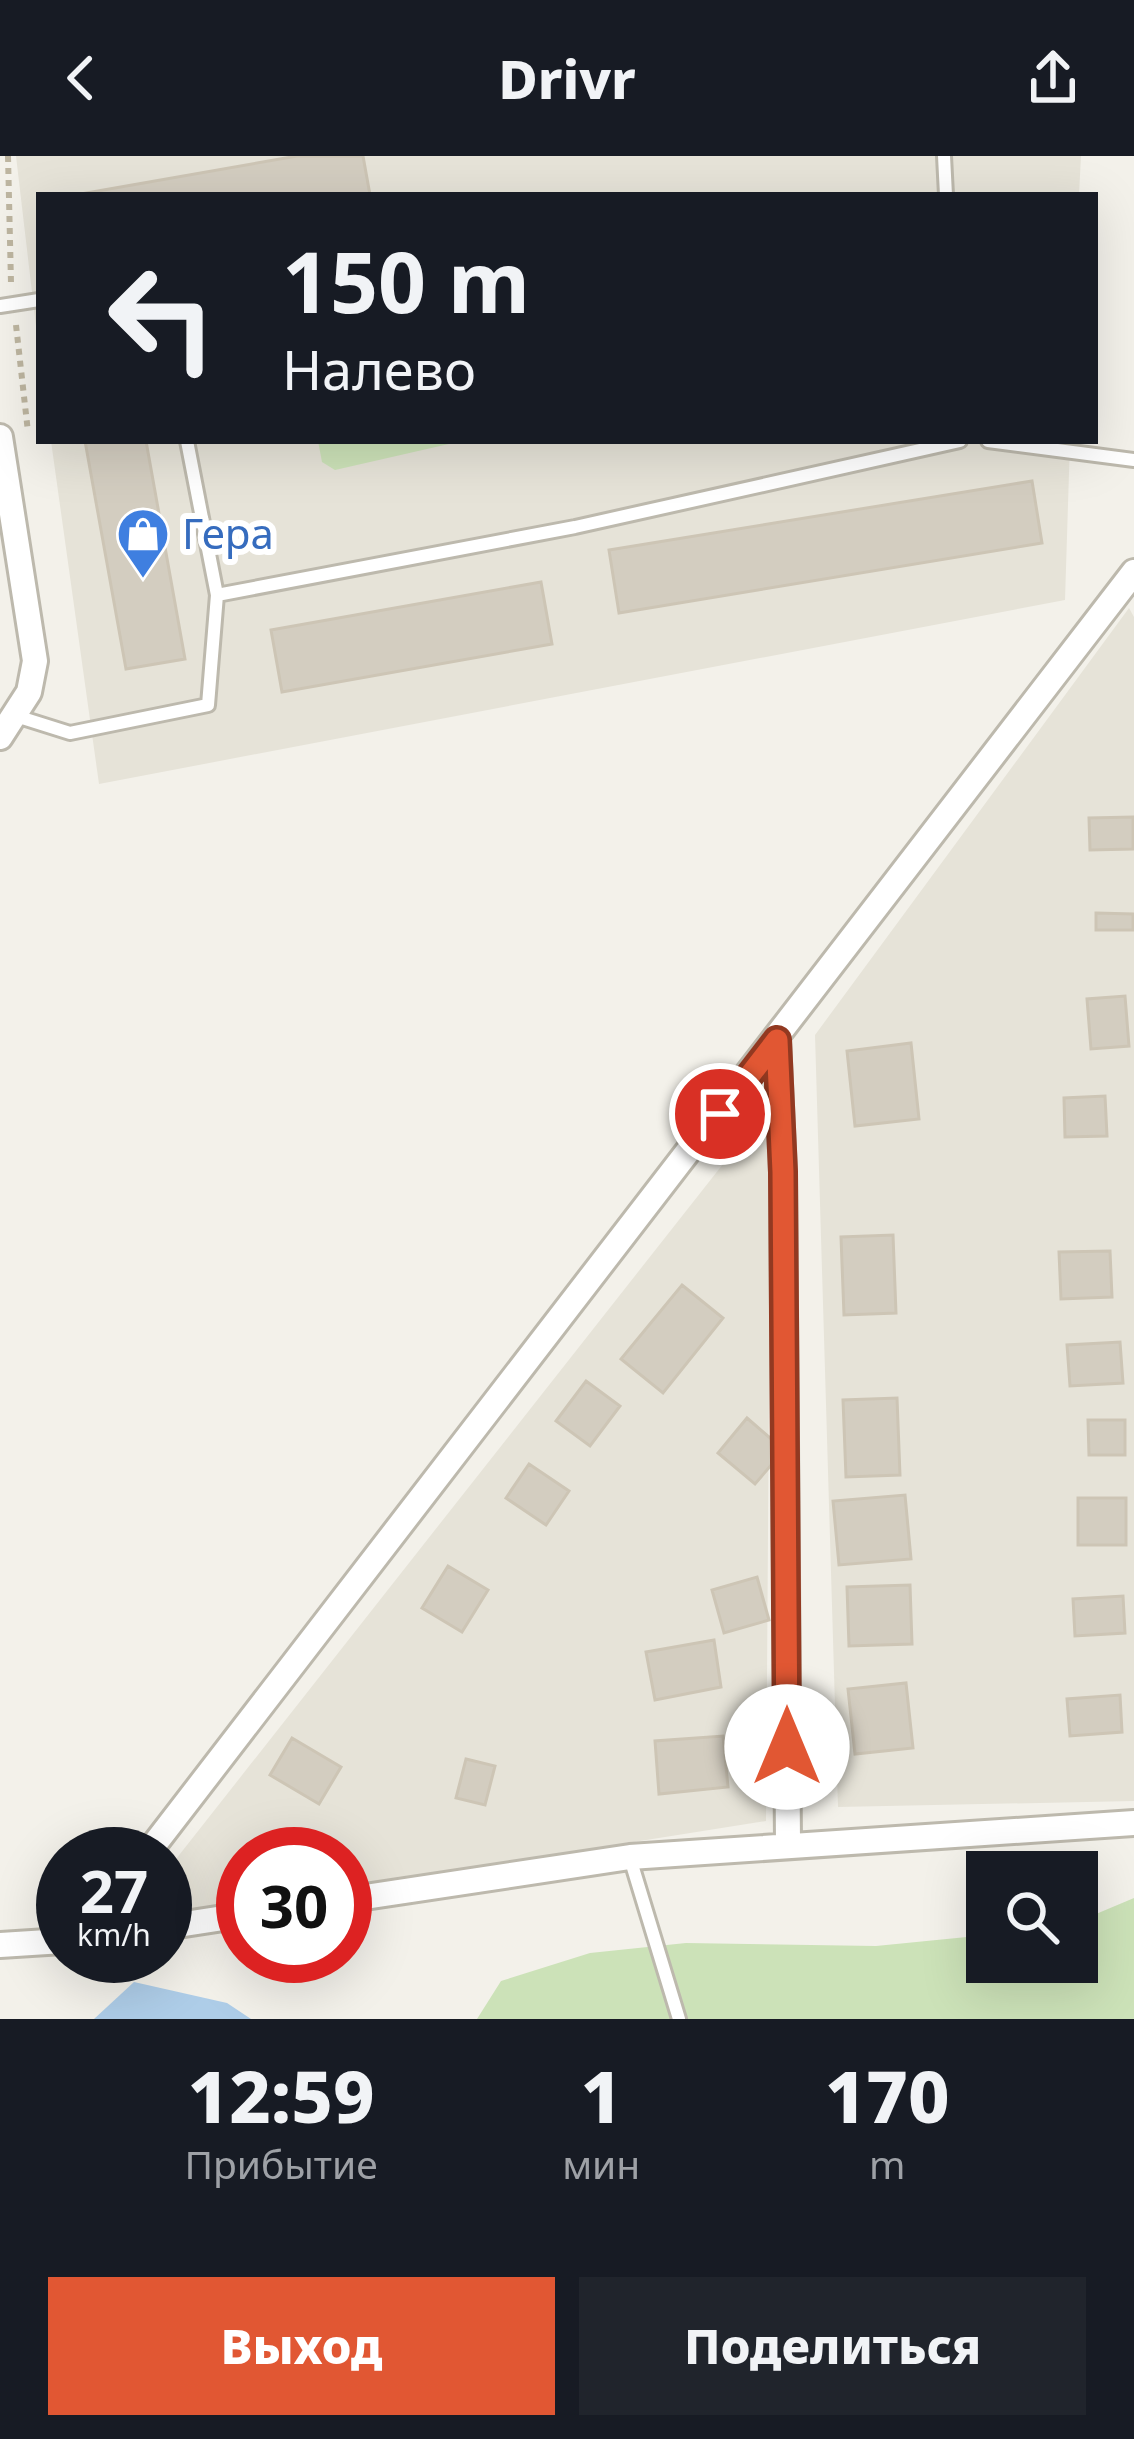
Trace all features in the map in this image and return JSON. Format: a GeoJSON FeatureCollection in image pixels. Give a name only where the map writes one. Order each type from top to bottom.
{"type":"FeatureCollection","features":[{"type":"Feature","properties":{"kind":"street"},"geometry":{"type":"LineString","coordinates":[[0,436],[35,662],[29,692],[0,736]]}},
{"type":"Feature","properties":{"kind":"street"},"geometry":{"type":"LineString","coordinates":[[168,1827],[1134,572]]}},
{"type":"Feature","properties":{"kind":"street"},"geometry":{"type":"LineString","coordinates":[[777,1040],[783,1172],[788,1843]]}},
{"type":"Feature","properties":{"kind":"street"},"geometry":{"type":"LineString","coordinates":[[372,1896],[630,1857],[1134,1822]]}},
{"type":"Feature","properties":{"kind":"street"},"geometry":{"type":"LineString","coordinates":[[0,1945],[36,1943]]}},
{"type":"Feature","properties":{"kind":"lane"},"geometry":{"type":"LineString","coordinates":[[944,156],[946,192]]}},
{"type":"Feature","properties":{"kind":"lane"},"geometry":{"type":"LineString","coordinates":[[16,716],[70,733],[208,705],[217,595],[188,444]]}},
{"type":"Feature","properties":{"kind":"lane"},"geometry":{"type":"LineString","coordinates":[[217,595],[575,527],[947,444]]}},
{"type":"Feature","properties":{"kind":"lane"},"geometry":{"type":"LineString","coordinates":[[1011,444],[1134,460]]}},
{"type":"Feature","properties":{"kind":"lane"},"geometry":{"type":"LineString","coordinates":[[630,1857],[679,2019]]}},
{"type":"Feature","properties":{"kind":"path"},"geometry":{"type":"LineString","coordinates":[[8,156],[7,305],[29,443]]}},
{"type":"Feature","properties":{"kind":"shaded area"},"geometry":{"type":"Polygon","coordinates":[[[16,156],[1081,156],[1079,192],[36,192],[36,326],[16,156]]]}},
{"type":"Feature","properties":{"kind":"shaded area"},"geometry":{"type":"Polygon","coordinates":[[[51,444],[1070,444],[1065,600],[99,784],[51,444]]]}},
{"type":"Feature","properties":{"kind":"shaded area"},"geometry":{"type":"Polygon","coordinates":[[[1129,608],[1134,617],[1134,1801],[838,1807],[815,1035],[1129,608]]]}},
{"type":"Feature","properties":{"kind":"shaded area"},"geometry":{"type":"Polygon","coordinates":[[[771,1103],[766,1821],[372,1884],[372,1827],[216,1827],[216,1908],[192,1912],[192,1839],[771,1103]]]}},
{"type":"Feature","properties":{"kind":"green space"},"geometry":{"type":"Polygon","coordinates":[[[319,444],[449,444],[335,470],[322,462],[319,444]]]}},
{"type":"Feature","properties":{"kind":"green space"},"geometry":{"type":"Polygon","coordinates":[[[1134,1898],[1134,2019],[477,2019],[501,1981],[590,1953],[686,1943],[876,1946],[966,1937],[966,1983],[1098,1983],[1098,1913],[1134,1898]]]}},
{"type":"Feature","properties":{"kind":"water"},"geometry":{"type":"Polygon","coordinates":[[[138,1983],[227,2003],[251,2019],[94,2019],[138,1983]]]}},
{"type":"Feature","properties":{"kind":"building"},"geometry":{"type":"Polygon","coordinates":[[[297,156],[363,156],[369,192],[92,192],[297,156]]]}},
{"type":"Feature","properties":{"kind":"building"},"geometry":{"type":"Polygon","coordinates":[[[86,444],[147,444],[185,659],[126,669],[86,444]]]}},
{"type":"Feature","properties":{"kind":"building"},"geometry":{"type":"Polygon","coordinates":[[[1032,481],[1042,543],[619,613],[609,550],[1032,481]]]}},
{"type":"Feature","properties":{"kind":"building"},"geometry":{"type":"Polygon","coordinates":[[[541,582],[552,644],[282,692],[271,630],[541,582]]]}},
{"type":"Feature","properties":{"kind":"building"},"geometry":{"type":"Polygon","coordinates":[[[1133,817],[1133,849],[1090,850],[1089,818],[1133,817]]]}},
{"type":"Feature","properties":{"kind":"building"},"geometry":{"type":"Polygon","coordinates":[[[1096,913],[1133,914],[1133,930],[1096,930],[1096,913]]]}},
{"type":"Feature","properties":{"kind":"building"},"geometry":{"type":"Polygon","coordinates":[[[1125,996],[1129,1046],[1091,1049],[1087,999],[1125,996]]]}},
{"type":"Feature","properties":{"kind":"building"},"geometry":{"type":"Polygon","coordinates":[[[911,1043],[919,1119],[855,1126],[847,1051],[911,1043]]]}},
{"type":"Feature","properties":{"kind":"building"},"geometry":{"type":"Polygon","coordinates":[[[1105,1096],[1107,1136],[1065,1137],[1064,1098],[1105,1096]]]}},
{"type":"Feature","properties":{"kind":"building"},"geometry":{"type":"Polygon","coordinates":[[[893,1235],[896,1313],[844,1315],[841,1237],[893,1235]]]}},
{"type":"Feature","properties":{"kind":"building"},"geometry":{"type":"Polygon","coordinates":[[[1110,1251],[1112,1297],[1061,1299],[1059,1252],[1110,1251]]]}},
{"type":"Feature","properties":{"kind":"building"},"geometry":{"type":"Polygon","coordinates":[[[682,1285],[723,1318],[663,1393],[621,1359],[682,1285]]]}},
{"type":"Feature","properties":{"kind":"building"},"geometry":{"type":"Polygon","coordinates":[[[1120,1342],[1123,1383],[1070,1386],[1067,1345],[1120,1342]]]}},
{"type":"Feature","properties":{"kind":"building"},"geometry":{"type":"Polygon","coordinates":[[[586,1381],[620,1406],[590,1446],[556,1421],[586,1381]]]}},
{"type":"Feature","properties":{"kind":"building"},"geometry":{"type":"Polygon","coordinates":[[[897,1398],[900,1475],[846,1477],[843,1400],[897,1398]]]}},
{"type":"Feature","properties":{"kind":"building"},"geometry":{"type":"Polygon","coordinates":[[[747,1418],[784,1450],[755,1484],[718,1453],[747,1418]]]}},
{"type":"Feature","properties":{"kind":"building"},"geometry":{"type":"Polygon","coordinates":[[[1088,1420],[1125,1420],[1125,1455],[1089,1455],[1088,1420]]]}},
{"type":"Feature","properties":{"kind":"building"},"geometry":{"type":"Polygon","coordinates":[[[529,1464],[569,1491],[546,1525],[506,1498],[529,1464]]]}},
{"type":"Feature","properties":{"kind":"building"},"geometry":{"type":"Polygon","coordinates":[[[905,1495],[911,1559],[839,1565],[833,1501],[905,1495]]]}},
{"type":"Feature","properties":{"kind":"building"},"geometry":{"type":"Polygon","coordinates":[[[1078,1498],[1126,1498],[1126,1545],[1078,1545],[1078,1498]]]}},
{"type":"Feature","properties":{"kind":"building"},"geometry":{"type":"Polygon","coordinates":[[[448,1566],[488,1590],[462,1632],[422,1608],[448,1566]]]}},
{"type":"Feature","properties":{"kind":"building"},"geometry":{"type":"Polygon","coordinates":[[[757,1577],[769,1620],[724,1633],[712,1590],[757,1577]]]}},
{"type":"Feature","properties":{"kind":"building"},"geometry":{"type":"Polygon","coordinates":[[[910,1585],[912,1644],[849,1646],[847,1587],[910,1585]]]}},
{"type":"Feature","properties":{"kind":"building"},"geometry":{"type":"Polygon","coordinates":[[[1123,1596],[1125,1633],[1075,1636],[1073,1599],[1123,1596]]]}},
{"type":"Feature","properties":{"kind":"building"},"geometry":{"type":"Polygon","coordinates":[[[714,1640],[721,1687],[655,1700],[646,1652],[714,1640]]]}},
{"type":"Feature","properties":{"kind":"building"},"geometry":{"type":"Polygon","coordinates":[[[906,1683],[913,1748],[855,1754],[848,1689],[906,1683]]]}},
{"type":"Feature","properties":{"kind":"building"},"geometry":{"type":"Polygon","coordinates":[[[1120,1695],[1122,1732],[1070,1736],[1067,1699],[1120,1695]]]}},
{"type":"Feature","properties":{"kind":"building"},"geometry":{"type":"Polygon","coordinates":[[[723,1736],[728,1787],[659,1794],[655,1741],[723,1736]]]}},
{"type":"Feature","properties":{"kind":"building"},"geometry":{"type":"Polygon","coordinates":[[[292,1738],[341,1767],[319,1804],[270,1775],[292,1738]]]}},
{"type":"Feature","properties":{"kind":"building"},"geometry":{"type":"Polygon","coordinates":[[[466,1759],[495,1766],[485,1805],[456,1798],[466,1759]]]}},
{"type":"Feature","properties":{"kind":"place","name":"Гера"},"geometry":{"type":"Point","coordinates":[143,580]}},
{"type":"Feature","properties":{"kind":"route"},"geometry":{"type":"LineString","coordinates":[[720,1114],[777,1040],[783,1172],[787,1747]]}}]}
